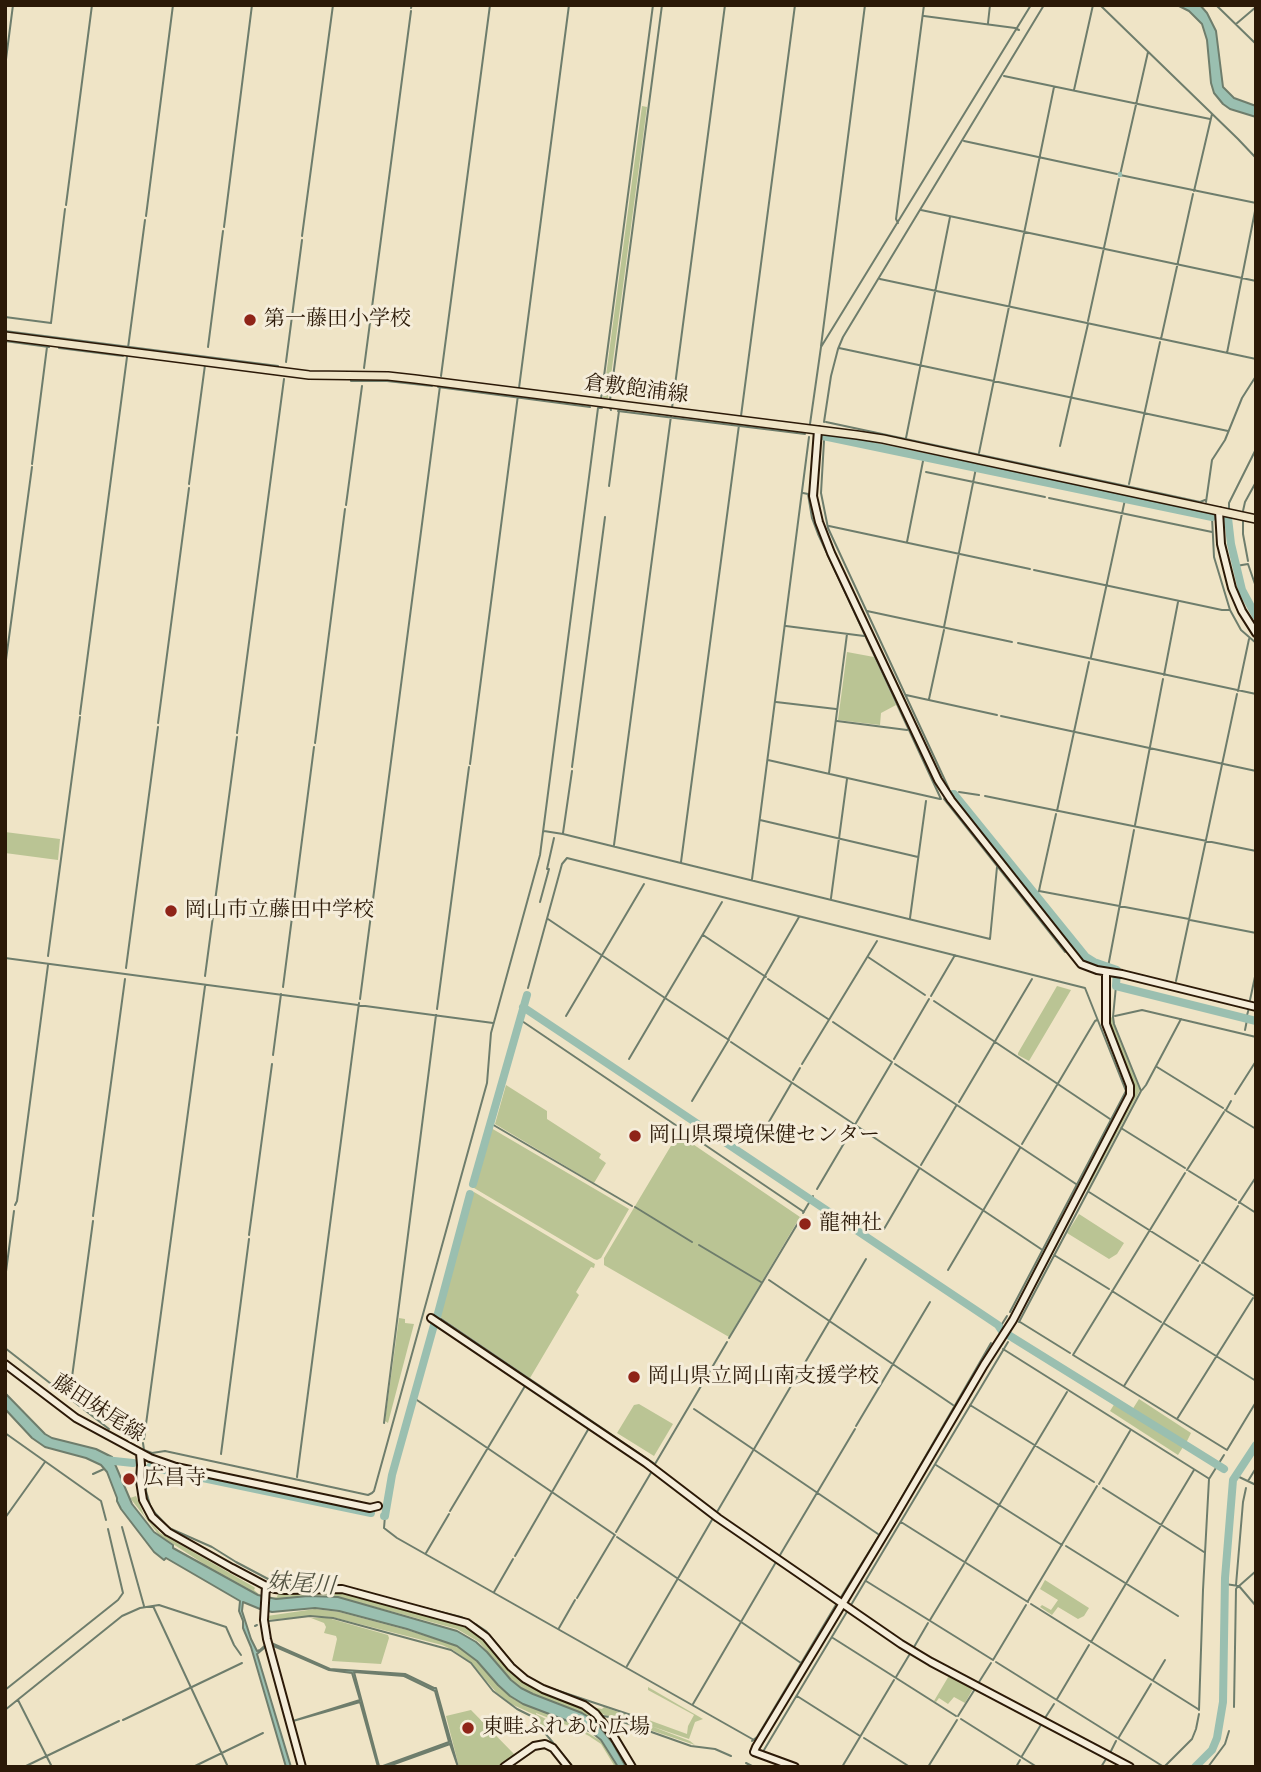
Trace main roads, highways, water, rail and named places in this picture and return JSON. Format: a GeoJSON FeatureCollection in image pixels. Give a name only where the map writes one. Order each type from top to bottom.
{"type":"FeatureCollection","features":[{"type":"Feature","properties":{"kind":"main road","name":"倉敷飽浦線"},"geometry":{"type":"LineString","coordinates":[[5,337],[309,375],[415,379],[817,434],[883,439],[1256,519]]}},
{"type":"Feature","properties":{"kind":"waterway"},"geometry":{"type":"LineString","coordinates":[[5,67],[13,5]]}},
{"type":"Feature","properties":{"kind":"waterway"},"geometry":{"type":"LineString","coordinates":[[66,205],[92,5]]}},
{"type":"Feature","properties":{"kind":"waterway"},"geometry":{"type":"LineString","coordinates":[[146,216],[173,5]]}},
{"type":"Feature","properties":{"kind":"waterway"},"geometry":{"type":"LineString","coordinates":[[224,227],[252,5]]}},
{"type":"Feature","properties":{"kind":"waterway"},"geometry":{"type":"LineString","coordinates":[[302,236],[333,5]]}},
{"type":"Feature","properties":{"kind":"waterway"},"geometry":{"type":"LineString","coordinates":[[441,376],[490,5]]}},
{"type":"Feature","properties":{"kind":"waterway"},"geometry":{"type":"LineString","coordinates":[[519,388],[569,5]]}},
{"type":"Feature","properties":{"kind":"waterway"},"geometry":{"type":"LineString","coordinates":[[601,399],[653,5]]}},
{"type":"Feature","properties":{"kind":"waterway"},"geometry":{"type":"LineString","coordinates":[[610,400],[662,5]]}},
{"type":"Feature","properties":{"kind":"waterway"},"geometry":{"type":"LineString","coordinates":[[672,408],[725,5]]}},
{"type":"Feature","properties":{"kind":"waterway"},"geometry":{"type":"LineString","coordinates":[[741,416],[795,5]]}},
{"type":"Feature","properties":{"kind":"waterway"},"geometry":{"type":"LineString","coordinates":[[821,346],[865,5]]}},
{"type":"Feature","properties":{"kind":"waterway"},"geometry":{"type":"LineString","coordinates":[[898,223],[896,219],[924,5]]}},
{"type":"Feature","properties":{"kind":"waterway"},"geometry":{"type":"LineString","coordinates":[[988,23],[990,5]]}},
{"type":"Feature","properties":{"kind":"waterway"},"geometry":{"type":"LineString","coordinates":[[810,424],[821,347],[1031,5]]}},
{"type":"Feature","properties":{"kind":"waterway"},"geometry":{"type":"LineString","coordinates":[[824,422],[831,376],[843,337],[1044,5]]}},
{"type":"Feature","properties":{"kind":"waterway"},"geometry":{"type":"LineString","coordinates":[[1074,90],[1093,5]]}},
{"type":"Feature","properties":{"kind":"waterway"},"geometry":{"type":"LineString","coordinates":[[1100,5],[1256,158]]}},
{"type":"Feature","properties":{"kind":"waterway"},"geometry":{"type":"LineString","coordinates":[[1216,5],[1256,44]]}},
{"type":"Feature","properties":{"kind":"waterway"},"geometry":{"type":"LineString","coordinates":[[1236,24],[1256,7]]}},
{"type":"Feature","properties":{"kind":"waterway"},"geometry":{"type":"LineString","coordinates":[[364,368],[411,11]]}},
{"type":"Feature","properties":{"kind":"waterway"},"geometry":{"type":"LineString","coordinates":[[924,16],[1019,30]]}},
{"type":"Feature","properties":{"kind":"waterway"},"geometry":{"type":"LineString","coordinates":[[1148,52],[1120,175],[1256,203]]}},
{"type":"Feature","properties":{"kind":"waterway"},"geometry":{"type":"LineString","coordinates":[[1004,76],[1210,119]]}},
{"type":"Feature","properties":{"kind":"waterway"},"geometry":{"type":"LineString","coordinates":[[979,453],[1054,87]]}},
{"type":"Feature","properties":{"kind":"waterway"},"geometry":{"type":"LineString","coordinates":[[1194,191],[1212,114]]}},
{"type":"Feature","properties":{"kind":"waterway"},"geometry":{"type":"LineString","coordinates":[[964,141],[1117,174]]}},
{"type":"Feature","properties":{"kind":"waterway"},"geometry":{"type":"LineString","coordinates":[[1088,321],[1119,179]]}},
{"type":"Feature","properties":{"kind":"waterway"},"geometry":{"type":"LineString","coordinates":[[1161,339],[1193,194]]}},
{"type":"Feature","properties":{"kind":"waterway"},"geometry":{"type":"LineString","coordinates":[[1227,353],[1256,206]]}},
{"type":"Feature","properties":{"kind":"waterway"},"geometry":{"type":"LineString","coordinates":[[5,317],[51,323],[65,209]]}},
{"type":"Feature","properties":{"kind":"waterway"},"geometry":{"type":"LineString","coordinates":[[921,210],[1256,281]]}},
{"type":"Feature","properties":{"kind":"waterway"},"geometry":{"type":"LineString","coordinates":[[906,438],[950,217]]}},
{"type":"Feature","properties":{"kind":"waterway"},"geometry":{"type":"LineString","coordinates":[[128,348],[145,220]]}},
{"type":"Feature","properties":{"kind":"waterway"},"geometry":{"type":"LineString","coordinates":[[208,347],[223,231]]}},
{"type":"Feature","properties":{"kind":"waterway"},"geometry":{"type":"LineString","coordinates":[[286,362],[302,240]]}},
{"type":"Feature","properties":{"kind":"waterway"},"geometry":{"type":"LineString","coordinates":[[880,279],[1256,359]]}},
{"type":"Feature","properties":{"kind":"waterway"},"geometry":{"type":"LineString","coordinates":[[1060,446],[1088,324]]}},
{"type":"Feature","properties":{"kind":"waterway"},"geometry":{"type":"LineString","coordinates":[[5,331],[278,366]]}},
{"type":"Feature","properties":{"kind":"waterway"},"geometry":{"type":"LineString","coordinates":[[5,341],[49,347]]}},
{"type":"Feature","properties":{"kind":"waterway"},"geometry":{"type":"LineString","coordinates":[[1129,484],[1160,342]]}},
{"type":"Feature","properties":{"kind":"waterway"},"geometry":{"type":"LineString","coordinates":[[32,464],[47,347]]}},
{"type":"Feature","properties":{"kind":"waterway"},"geometry":{"type":"LineString","coordinates":[[59,348],[123,356]]}},
{"type":"Feature","properties":{"kind":"waterway"},"geometry":{"type":"LineString","coordinates":[[839,348],[1228,431]]}},
{"type":"Feature","properties":{"kind":"waterway"},"geometry":{"type":"LineString","coordinates":[[80,714],[127,357]]}},
{"type":"Feature","properties":{"kind":"waterway"},"geometry":{"type":"LineString","coordinates":[[189,484],[205,365]]}},
{"type":"Feature","properties":{"kind":"waterway"},"geometry":{"type":"LineString","coordinates":[[1206,502],[1212,460],[1225,440],[1242,398],[1256,376]]}},
{"type":"Feature","properties":{"kind":"waterway"},"geometry":{"type":"LineString","coordinates":[[237,733],[284,379]]}},
{"type":"Feature","properties":{"kind":"waterway"},"geometry":{"type":"LineString","coordinates":[[351,380],[432,386]]}},
{"type":"Feature","properties":{"kind":"waterway"},"geometry":{"type":"LineString","coordinates":[[346,505],[362,386]]}},
{"type":"Feature","properties":{"kind":"waterway"},"geometry":{"type":"LineString","coordinates":[[360,999],[440,386]]}},
{"type":"Feature","properties":{"kind":"waterway"},"geometry":{"type":"LineString","coordinates":[[438,387],[590,407]]}},
{"type":"Feature","properties":{"kind":"waterway"},"geometry":{"type":"LineString","coordinates":[[470,764],[518,395]]}},
{"type":"Feature","properties":{"kind":"waterway"},"geometry":{"type":"LineString","coordinates":[[143,1443],[144,1450],[152,1453],[165,1451],[368,1495],[374,1491],[487,1083],[491,1033],[540,855],[598,408],[602,408]]}},
{"type":"Feature","properties":{"kind":"waterway"},"geometry":{"type":"LineString","coordinates":[[618,411],[805,434]]}},
{"type":"Feature","properties":{"kind":"waterway"},"geometry":{"type":"LineString","coordinates":[[609,486],[619,411]]}},
{"type":"Feature","properties":{"kind":"waterway"},"geometry":{"type":"LineString","coordinates":[[614,845],[671,416]]}},
{"type":"Feature","properties":{"kind":"waterway"},"geometry":{"type":"LineString","coordinates":[[826,422],[1200,502],[1205,500]]}},
{"type":"Feature","properties":{"kind":"waterway"},"geometry":{"type":"LineString","coordinates":[[681,862],[739,425]]}},
{"type":"Feature","properties":{"kind":"waterway"},"geometry":{"type":"LineString","coordinates":[[823,436],[1212,517]]}},
{"type":"Feature","properties":{"kind":"waterway"},"geometry":{"type":"LineString","coordinates":[[752,879],[809,437]]}},
{"type":"Feature","properties":{"kind":"waterway"},"geometry":{"type":"LineString","coordinates":[[824,441],[821,493],[828,528],[949,789]]}},
{"type":"Feature","properties":{"kind":"waterway"},"geometry":{"type":"LineString","coordinates":[[1229,508],[1256,449]]}},
{"type":"Feature","properties":{"kind":"waterway"},"geometry":{"type":"LineString","coordinates":[[907,542],[924,456]]}},
{"type":"Feature","properties":{"kind":"waterway"},"geometry":{"type":"LineString","coordinates":[[5,667],[32,467]]}},
{"type":"Feature","properties":{"kind":"waterway"},"geometry":{"type":"LineString","coordinates":[[944,627],[976,468]]}},
{"type":"Feature","properties":{"kind":"waterway"},"geometry":{"type":"LineString","coordinates":[[926,472],[1045,497]]}},
{"type":"Feature","properties":{"kind":"waterway"},"geometry":{"type":"LineString","coordinates":[[1243,511],[1256,482]]}},
{"type":"Feature","properties":{"kind":"waterway"},"geometry":{"type":"LineString","coordinates":[[158,723],[189,488]]}},
{"type":"Feature","properties":{"kind":"waterway"},"geometry":{"type":"LineString","coordinates":[[803,493],[808,494],[818,534],[941,799]]}},
{"type":"Feature","properties":{"kind":"waterway"},"geometry":{"type":"LineString","coordinates":[[1091,657],[1126,495]]}},
{"type":"Feature","properties":{"kind":"waterway"},"geometry":{"type":"LineString","coordinates":[[1049,498],[1212,532]]}},
{"type":"Feature","properties":{"kind":"waterway"},"geometry":{"type":"LineString","coordinates":[[315,743],[345,509]]}},
{"type":"Feature","properties":{"kind":"waterway"},"geometry":{"type":"LineString","coordinates":[[572,767],[605,517]]}},
{"type":"Feature","properties":{"kind":"waterway"},"geometry":{"type":"LineString","coordinates":[[1212,517],[1214,557],[1230,610],[1241,630],[1256,643]]}},
{"type":"Feature","properties":{"kind":"waterway"},"geometry":{"type":"LineString","coordinates":[[1228,518],[1242,590],[1256,616]]}},
{"type":"Feature","properties":{"kind":"waterway"},"geometry":{"type":"LineString","coordinates":[[1243,521],[1248,561]]}},
{"type":"Feature","properties":{"kind":"waterway"},"geometry":{"type":"LineString","coordinates":[[829,526],[1030,569]]}},
{"type":"Feature","properties":{"kind":"waterway"},"geometry":{"type":"LineString","coordinates":[[1236,566],[1248,564],[1256,587]]}},
{"type":"Feature","properties":{"kind":"waterway"},"geometry":{"type":"LineString","coordinates":[[1034,570],[1230,610]]}},
{"type":"Feature","properties":{"kind":"waterway"},"geometry":{"type":"LineString","coordinates":[[1164,675],[1178,602]]}},
{"type":"Feature","properties":{"kind":"waterway"},"geometry":{"type":"LineString","coordinates":[[867,611],[1012,642]]}},
{"type":"Feature","properties":{"kind":"waterway"},"geometry":{"type":"LineString","coordinates":[[786,626],[864,636]]}},
{"type":"Feature","properties":{"kind":"waterway"},"geometry":{"type":"LineString","coordinates":[[929,699],[944,630]]}},
{"type":"Feature","properties":{"kind":"waterway"},"geometry":{"type":"LineString","coordinates":[[829,773],[847,634]]}},
{"type":"Feature","properties":{"kind":"waterway"},"geometry":{"type":"LineString","coordinates":[[1238,691],[1249,639]]}},
{"type":"Feature","properties":{"kind":"waterway"},"geometry":{"type":"LineString","coordinates":[[1018,643],[1256,694]]}},
{"type":"Feature","properties":{"kind":"waterway"},"geometry":{"type":"LineString","coordinates":[[1057,811],[1089,662]]}},
{"type":"Feature","properties":{"kind":"waterway"},"geometry":{"type":"LineString","coordinates":[[1135,825],[1163,679]]}},
{"type":"Feature","properties":{"kind":"waterway"},"geometry":{"type":"LineString","coordinates":[[1176,981],[1237,694]]}},
{"type":"Feature","properties":{"kind":"waterway"},"geometry":{"type":"LineString","coordinates":[[906,695],[997,715]]}},
{"type":"Feature","properties":{"kind":"waterway"},"geometry":{"type":"LineString","coordinates":[[776,702],[836,709]]}},
{"type":"Feature","properties":{"kind":"waterway"},"geometry":{"type":"LineString","coordinates":[[1001,716],[1256,771]]}},
{"type":"Feature","properties":{"kind":"waterway"},"geometry":{"type":"LineString","coordinates":[[48,956],[80,717]]}},
{"type":"Feature","properties":{"kind":"waterway"},"geometry":{"type":"LineString","coordinates":[[837,721],[907,730]]}},
{"type":"Feature","properties":{"kind":"waterway"},"geometry":{"type":"LineString","coordinates":[[126,968],[158,727]]}},
{"type":"Feature","properties":{"kind":"waterway"},"geometry":{"type":"LineString","coordinates":[[205,976],[237,737]]}},
{"type":"Feature","properties":{"kind":"waterway"},"geometry":{"type":"LineString","coordinates":[[283,987],[314,747]]}},
{"type":"Feature","properties":{"kind":"waterway"},"geometry":{"type":"LineString","coordinates":[[768,760],[940,799]]}},
{"type":"Feature","properties":{"kind":"waterway"},"geometry":{"type":"LineString","coordinates":[[437,1009],[469,767]]}},
{"type":"Feature","properties":{"kind":"waterway"},"geometry":{"type":"LineString","coordinates":[[563,833],[572,771]]}},
{"type":"Feature","properties":{"kind":"waterway"},"geometry":{"type":"LineString","coordinates":[[831,898],[847,779]]}},
{"type":"Feature","properties":{"kind":"waterway"},"geometry":{"type":"LineString","coordinates":[[959,792],[979,795]]}},
{"type":"Feature","properties":{"kind":"waterway"},"geometry":{"type":"LineString","coordinates":[[953,794],[1086,957],[1117,970],[1116,986],[1256,1021]]}},
{"type":"Feature","properties":{"kind":"waterway"},"geometry":{"type":"LineString","coordinates":[[985,796],[1256,851]]}},
{"type":"Feature","properties":{"kind":"waterway"},"geometry":{"type":"LineString","coordinates":[[944,799],[1065,952]]}},
{"type":"Feature","properties":{"kind":"waterway"},"geometry":{"type":"LineString","coordinates":[[910,918],[926,801]]}},
{"type":"Feature","properties":{"kind":"waterway"},"geometry":{"type":"LineString","coordinates":[[1035,894],[1039,891],[1056,814]]}},
{"type":"Feature","properties":{"kind":"waterway"},"geometry":{"type":"LineString","coordinates":[[760,820],[918,857]]}},
{"type":"Feature","properties":{"kind":"waterway"},"geometry":{"type":"LineString","coordinates":[[1108,967],[1134,830]]}},
{"type":"Feature","properties":{"kind":"waterway"},"geometry":{"type":"LineString","coordinates":[[544,831],[990,939],[997,867]]}},
{"type":"Feature","properties":{"kind":"waterway"},"geometry":{"type":"LineString","coordinates":[[540,902],[554,838]]}},
{"type":"Feature","properties":{"kind":"waterway"},"geometry":{"type":"LineString","coordinates":[[528,988],[562,864],[567,858],[1085,988],[1126,1091],[1010,1312]]}},
{"type":"Feature","properties":{"kind":"waterway"},"geometry":{"type":"LineString","coordinates":[[566,1016],[644,884]]}},
{"type":"Feature","properties":{"kind":"waterway"},"geometry":{"type":"LineString","coordinates":[[1039,891],[1189,919]]}},
{"type":"Feature","properties":{"kind":"waterway"},"geometry":{"type":"LineString","coordinates":[[722,902],[665,998],[729,1040]]}},
{"type":"Feature","properties":{"kind":"waterway"},"geometry":{"type":"LineString","coordinates":[[729,1038],[799,917]]}},
{"type":"Feature","properties":{"kind":"waterway"},"geometry":{"type":"LineString","coordinates":[[548,919],[665,998],[629,1059]]}},
{"type":"Feature","properties":{"kind":"waterway"},"geometry":{"type":"LineString","coordinates":[[1190,920],[1256,933]]}},
{"type":"Feature","properties":{"kind":"waterway"},"geometry":{"type":"LineString","coordinates":[[703,935],[766,977]]}},
{"type":"Feature","properties":{"kind":"waterway"},"geometry":{"type":"LineString","coordinates":[[802,1064],[877,941]]}},
{"type":"Feature","properties":{"kind":"waterway"},"geometry":{"type":"LineString","coordinates":[[931,996],[955,955]]}},
{"type":"Feature","properties":{"kind":"waterway"},"geometry":{"type":"LineString","coordinates":[[868,957],[925,995]]}},
{"type":"Feature","properties":{"kind":"waterway"},"geometry":{"type":"LineString","coordinates":[[5,958],[493,1023]]}},
{"type":"Feature","properties":{"kind":"waterway"},"geometry":{"type":"LineString","coordinates":[[15,1205],[48,965]]}},
{"type":"Feature","properties":{"kind":"waterway"},"geometry":{"type":"LineString","coordinates":[[1250,1000],[1256,972]]}},
{"type":"Feature","properties":{"kind":"waterway"},"geometry":{"type":"LineString","coordinates":[[93,1216],[125,979]]}},
{"type":"Feature","properties":{"kind":"waterway"},"geometry":{"type":"LineString","coordinates":[[768,979],[828,1019]]}},
{"type":"Feature","properties":{"kind":"waterway"},"geometry":{"type":"LineString","coordinates":[[959,1102],[1032,979]]}},
{"type":"Feature","properties":{"kind":"waterway"},"geometry":{"type":"LineString","coordinates":[[144,1439],[205,986]]}},
{"type":"Feature","properties":{"kind":"waterway"},"geometry":{"type":"LineString","coordinates":[[1019,1322],[1141,1091],[1114,1024],[1116,986]]}},
{"type":"Feature","properties":{"kind":"waterway"},"geometry":{"type":"LineString","coordinates":[[273,1055],[281,994]]}},
{"type":"Feature","properties":{"kind":"waterway"},"geometry":{"type":"LineString","coordinates":[[473,1184],[527,995]]}},
{"type":"Feature","properties":{"kind":"waterway"},"geometry":{"type":"LineString","coordinates":[[894,1059],[929,999]]}},
{"type":"Feature","properties":{"kind":"waterway"},"geometry":{"type":"LineString","coordinates":[[934,1001],[1110,1119]]}},
{"type":"Feature","properties":{"kind":"waterway"},"geometry":{"type":"LineString","coordinates":[[297,1477],[359,1003]]}},
{"type":"Feature","properties":{"kind":"waterway"},"geometry":{"type":"LineString","coordinates":[[523,1007],[998,1325],[1002,1331],[1224,1469]]}},
{"type":"Feature","properties":{"kind":"waterway"},"geometry":{"type":"LineString","coordinates":[[1246,1019],[1249,1008]]}},
{"type":"Feature","properties":{"kind":"waterway"},"geometry":{"type":"LineString","coordinates":[[1115,1016],[1142,1010],[1256,1037]]}},
{"type":"Feature","properties":{"kind":"waterway"},"geometry":{"type":"LineString","coordinates":[[384,1423],[436,1015]]}},
{"type":"Feature","properties":{"kind":"waterway"},"geometry":{"type":"LineString","coordinates":[[519,1019],[804,1212]]}},
{"type":"Feature","properties":{"kind":"waterway"},"geometry":{"type":"LineString","coordinates":[[1142,1090],[1181,1019]]}},
{"type":"Feature","properties":{"kind":"waterway"},"geometry":{"type":"LineString","coordinates":[[1022,1144],[1097,1020]]}},
{"type":"Feature","properties":{"kind":"waterway"},"geometry":{"type":"LineString","coordinates":[[1245,1030],[1247,1020]]}},
{"type":"Feature","properties":{"kind":"waterway"},"geometry":{"type":"LineString","coordinates":[[817,1189],[892,1062],[833,1022]]}},
{"type":"Feature","properties":{"kind":"waterway"},"geometry":{"type":"LineString","coordinates":[[692,1101],[728,1041]]}},
{"type":"Feature","properties":{"kind":"waterway"},"geometry":{"type":"LineString","coordinates":[[731,1042],[1041,1249]]}},
{"type":"Feature","properties":{"kind":"waterway"},"geometry":{"type":"LineString","coordinates":[[1235,1094],[1256,1061]]}},
{"type":"Feature","properties":{"kind":"waterway"},"geometry":{"type":"LineString","coordinates":[[249,1235],[272,1064]]}},
{"type":"Feature","properties":{"kind":"waterway"},"geometry":{"type":"LineString","coordinates":[[895,1064],[1076,1184]]}},
{"type":"Feature","properties":{"kind":"waterway"},"geometry":{"type":"LineString","coordinates":[[1157,1067],[1223,1108]]}},
{"type":"Feature","properties":{"kind":"waterway"},"geometry":{"type":"LineString","coordinates":[[793,1080],[800,1068]]}},
{"type":"Feature","properties":{"kind":"waterway"},"geometry":{"type":"LineString","coordinates":[[756,1144],[791,1084]]}},
{"type":"Feature","properties":{"kind":"waterway"},"geometry":{"type":"LineString","coordinates":[[1226,1110],[1231,1101]]}},
{"type":"Feature","properties":{"kind":"waterway"},"geometry":{"type":"LineString","coordinates":[[921,1165],[956,1106]]}},
{"type":"Feature","properties":{"kind":"waterway"},"geometry":{"type":"LineString","coordinates":[[1225,1110],[1256,1129]]}},
{"type":"Feature","properties":{"kind":"waterway"},"geometry":{"type":"LineString","coordinates":[[1187,1170],[1224,1112]]}},
{"type":"Feature","properties":{"kind":"waterway"},"geometry":{"type":"LineString","coordinates":[[490,1123],[632,1206]]}},
{"type":"Feature","properties":{"kind":"waterway"},"geometry":{"type":"LineString","coordinates":[[1121,1128],[1185,1168]]}},
{"type":"Feature","properties":{"kind":"waterway"},"geometry":{"type":"LineString","coordinates":[[948,1270],[1020,1148]]}},
{"type":"Feature","properties":{"kind":"waterway"},"geometry":{"type":"LineString","coordinates":[[884,1229],[919,1169]]}},
{"type":"Feature","properties":{"kind":"waterway"},"geometry":{"type":"LineString","coordinates":[[1189,1171],[1236,1200]]}},
{"type":"Feature","properties":{"kind":"waterway"},"geometry":{"type":"LineString","coordinates":[[1073,1355],[1185,1173]]}},
{"type":"Feature","properties":{"kind":"waterway"},"geometry":{"type":"LineString","coordinates":[[1239,1203],[1256,1177]]}},
{"type":"Feature","properties":{"kind":"waterway"},"geometry":{"type":"LineString","coordinates":[[1089,1192],[1198,1261]]}},
{"type":"Feature","properties":{"kind":"waterway"},"geometry":{"type":"LineString","coordinates":[[437,1317],[470,1194]]}},
{"type":"Feature","properties":{"kind":"waterway"},"geometry":{"type":"LineString","coordinates":[[803,1213],[813,1196]]}},
{"type":"Feature","properties":{"kind":"waterway"},"geometry":{"type":"LineString","coordinates":[[1239,1202],[1256,1213]]}},
{"type":"Feature","properties":{"kind":"waterway"},"geometry":{"type":"LineString","coordinates":[[1202,1263],[1238,1206]]}},
{"type":"Feature","properties":{"kind":"waterway"},"geometry":{"type":"LineString","coordinates":[[635,1207],[692,1242]]}},
{"type":"Feature","properties":{"kind":"waterway"},"geometry":{"type":"LineString","coordinates":[[5,1279],[14,1211]]}},
{"type":"Feature","properties":{"kind":"waterway"},"geometry":{"type":"LineString","coordinates":[[729,1338],[801,1218]]}},
{"type":"Feature","properties":{"kind":"waterway"},"geometry":{"type":"LineString","coordinates":[[68,1396],[93,1221]]}},
{"type":"Feature","properties":{"kind":"waterway"},"geometry":{"type":"LineString","coordinates":[[221,1454],[249,1239]]}},
{"type":"Feature","properties":{"kind":"waterway"},"geometry":{"type":"LineString","coordinates":[[699,1245],[761,1282]]}},
{"type":"Feature","properties":{"kind":"waterway"},"geometry":{"type":"LineString","coordinates":[[1054,1255],[1109,1289]]}},
{"type":"Feature","properties":{"kind":"waterway"},"geometry":{"type":"LineString","coordinates":[[793,1383],[866,1259]]}},
{"type":"Feature","properties":{"kind":"waterway"},"geometry":{"type":"LineString","coordinates":[[1204,1263],[1256,1297]]}},
{"type":"Feature","properties":{"kind":"waterway"},"geometry":{"type":"LineString","coordinates":[[1124,1386],[1200,1265]]}},
{"type":"Feature","properties":{"kind":"waterway"},"geometry":{"type":"LineString","coordinates":[[769,1280],[953,1405]]}},
{"type":"Feature","properties":{"kind":"waterway"},"geometry":{"type":"LineString","coordinates":[[1112,1291],[1161,1322]]}},
{"type":"Feature","properties":{"kind":"waterway"},"geometry":{"type":"LineString","coordinates":[[1177,1419],[1253,1298]]}},
{"type":"Feature","properties":{"kind":"waterway"},"geometry":{"type":"LineString","coordinates":[[856,1426],[930,1302]]}},
{"type":"Feature","properties":{"kind":"waterway"},"geometry":{"type":"LineString","coordinates":[[437,1316],[655,1464]]}},
{"type":"Feature","properties":{"kind":"waterway"},"geometry":{"type":"LineString","coordinates":[[1002,1324],[1007,1316]]}},
{"type":"Feature","properties":{"kind":"waterway"},"geometry":{"type":"LineString","coordinates":[[1020,1322],[1070,1353]]}},
{"type":"Feature","properties":{"kind":"waterway"},"geometry":{"type":"LineString","coordinates":[[1165,1324],[1256,1381]]}},
{"type":"Feature","properties":{"kind":"waterway"},"geometry":{"type":"LineString","coordinates":[[384,1516],[392,1475],[434,1325]]}},
{"type":"Feature","properties":{"kind":"waterway"},"geometry":{"type":"LineString","coordinates":[[655,1464],[727,1342]]}},
{"type":"Feature","properties":{"kind":"waterway"},"geometry":{"type":"LineString","coordinates":[[851,1605],[1008,1342]]}},
{"type":"Feature","properties":{"kind":"waterway"},"geometry":{"type":"LineString","coordinates":[[841,1597],[991,1343]]}},
{"type":"Feature","properties":{"kind":"waterway"},"geometry":{"type":"LineString","coordinates":[[5,1348],[109,1429]]}},
{"type":"Feature","properties":{"kind":"waterway"},"geometry":{"type":"LineString","coordinates":[[1003,1349],[1208,1478]]}},
{"type":"Feature","properties":{"kind":"waterway"},"geometry":{"type":"LineString","coordinates":[[1073,1355],[1227,1450]]}},
{"type":"Feature","properties":{"kind":"waterway"},"geometry":{"type":"LineString","coordinates":[[450,1511],[525,1386]]}},
{"type":"Feature","properties":{"kind":"waterway"},"geometry":{"type":"LineString","coordinates":[[717,1512],[791,1386]]}},
{"type":"Feature","properties":{"kind":"waterway"},"geometry":{"type":"LineString","coordinates":[[965,1562],[1067,1392]]}},
{"type":"Feature","properties":{"kind":"waterway"},"geometry":{"type":"LineString","coordinates":[[414,1398],[615,1535]]}},
{"type":"Feature","properties":{"kind":"waterway"},"geometry":{"type":"LineString","coordinates":[[1227,1450],[1256,1402]]}},
{"type":"Feature","properties":{"kind":"waterway"},"geometry":{"type":"LineString","coordinates":[[970,1405],[1094,1482]]}},
{"type":"Feature","properties":{"kind":"waterway"},"geometry":{"type":"LineString","coordinates":[[694,1409],[878,1534]]}},
{"type":"Feature","properties":{"kind":"waterway"},"geometry":{"type":"LineString","coordinates":[[515,1556],[589,1428]]}},
{"type":"Feature","properties":{"kind":"waterway"},"geometry":{"type":"LineString","coordinates":[[780,1555],[855,1429]]}},
{"type":"Feature","properties":{"kind":"waterway"},"geometry":{"type":"LineString","coordinates":[[1099,1484],[1130,1431]]}},
{"type":"Feature","properties":{"kind":"waterway"},"geometry":{"type":"LineString","coordinates":[[5,1433],[101,1501],[106,1520]]}},
{"type":"Feature","properties":{"kind":"waterway"},"geometry":{"type":"LineString","coordinates":[[1195,1767],[1212,1750],[1217,1738],[1223,1702],[1225,1578],[1233,1480],[1256,1445]]}},
{"type":"Feature","properties":{"kind":"waterway"},"geometry":{"type":"LineString","coordinates":[[1199,1710],[1209,1479],[1224,1455]]}},
{"type":"Feature","properties":{"kind":"waterway"},"geometry":{"type":"LineString","coordinates":[[105,1460],[133,1463]]}},
{"type":"Feature","properties":{"kind":"waterway"},"geometry":{"type":"LineString","coordinates":[[5,1518],[45,1462]]}},
{"type":"Feature","properties":{"kind":"waterway"},"geometry":{"type":"LineString","coordinates":[[936,1465],[1062,1545]]}},
{"type":"Feature","properties":{"kind":"waterway","name":"妹尾川"},"geometry":{"type":"LineString","coordinates":[[147,1466],[146,1491],[150,1505],[169,1528],[212,1547],[270,1580],[289,1584],[326,1583],[340,1586]]}},
{"type":"Feature","properties":{"kind":"waterway"},"geometry":{"type":"LineString","coordinates":[[150,1467],[371,1513]]}},
{"type":"Feature","properties":{"kind":"waterway"},"geometry":{"type":"LineString","coordinates":[[1248,1481],[1256,1468]]}},
{"type":"Feature","properties":{"kind":"waterway"},"geometry":{"type":"LineString","coordinates":[[93,1474],[104,1469]]}},
{"type":"Feature","properties":{"kind":"waterway"},"geometry":{"type":"LineString","coordinates":[[1091,1642],[1194,1470]]}},
{"type":"Feature","properties":{"kind":"waterway"},"geometry":{"type":"LineString","coordinates":[[616,1532],[652,1471]]}},
{"type":"Feature","properties":{"kind":"waterway"},"geometry":{"type":"LineString","coordinates":[[1235,1475],[1256,1485]]}},
{"type":"Feature","properties":{"kind":"waterway"},"geometry":{"type":"LineString","coordinates":[[1028,1601],[1097,1486]]}},
{"type":"Feature","properties":{"kind":"waterway"},"geometry":{"type":"LineString","coordinates":[[1103,1488],[1204,1552]]}},
{"type":"Feature","properties":{"kind":"waterway"},"geometry":{"type":"LineString","coordinates":[[1236,1585],[1246,1488]]}},
{"type":"Feature","properties":{"kind":"waterway"},"geometry":{"type":"LineString","coordinates":[[426,1553],[449,1514]]}},
{"type":"Feature","properties":{"kind":"waterway"},"geometry":{"type":"LineString","coordinates":[[385,1516],[384,1528],[397,1538],[754,1740]]}},
{"type":"Feature","properties":{"kind":"waterway"},"geometry":{"type":"LineString","coordinates":[[627,1666],[713,1518]]}},
{"type":"Feature","properties":{"kind":"waterway"},"geometry":{"type":"LineString","coordinates":[[901,1522],[1028,1602]]}},
{"type":"Feature","properties":{"kind":"waterway"},"geometry":{"type":"LineString","coordinates":[[122,1527],[144,1606]]}},
{"type":"Feature","properties":{"kind":"waterway"},"geometry":{"type":"LineString","coordinates":[[5,1690],[118,1600],[123,1593],[108,1529]]}},
{"type":"Feature","properties":{"kind":"waterway"},"geometry":{"type":"LineString","coordinates":[[577,1598],[614,1536]]}},
{"type":"Feature","properties":{"kind":"waterway"},"geometry":{"type":"LineString","coordinates":[[617,1537],[801,1663]]}},
{"type":"Feature","properties":{"kind":"waterway"},"geometry":{"type":"LineString","coordinates":[[1066,1546],[1178,1616]]}},
{"type":"Feature","properties":{"kind":"waterway"},"geometry":{"type":"LineString","coordinates":[[494,1592],[513,1559]]}},
{"type":"Feature","properties":{"kind":"waterway"},"geometry":{"type":"LineString","coordinates":[[693,1704],[776,1562]]}},
{"type":"Feature","properties":{"kind":"waterway"},"geometry":{"type":"LineString","coordinates":[[930,1620],[964,1564]]}},
{"type":"Feature","properties":{"kind":"waterway"},"geometry":{"type":"LineString","coordinates":[[1239,1586],[1256,1571]]}},
{"type":"Feature","properties":{"kind":"waterway"},"geometry":{"type":"LineString","coordinates":[[866,1581],[993,1660]]}},
{"type":"Feature","properties":{"kind":"waterway"},"geometry":{"type":"LineString","coordinates":[[1225,1584],[1239,1586],[1256,1606]]}},
{"type":"Feature","properties":{"kind":"waterway"},"geometry":{"type":"LineString","coordinates":[[1234,1707],[1238,1586]]}},
{"type":"Feature","properties":{"kind":"waterway"},"geometry":{"type":"LineString","coordinates":[[393,1600],[461,1617],[477,1625],[486,1631],[520,1672]]}},
{"type":"Feature","properties":{"kind":"waterway"},"geometry":{"type":"LineString","coordinates":[[559,1628],[575,1600]]}},
{"type":"Feature","properties":{"kind":"waterway"},"geometry":{"type":"LineString","coordinates":[[752,1741],[757,1737],[837,1603]]}},
{"type":"Feature","properties":{"kind":"waterway"},"geometry":{"type":"LineString","coordinates":[[1031,1604],[1198,1709]]}},
{"type":"Feature","properties":{"kind":"waterway"},"geometry":{"type":"LineString","coordinates":[[5,1710],[122,1616],[140,1608],[159,1605],[226,1627],[241,1655]]}},
{"type":"Feature","properties":{"kind":"waterway"},"geometry":{"type":"LineString","coordinates":[[993,1660],[1026,1605]]}},
{"type":"Feature","properties":{"kind":"waterway"},"geometry":{"type":"LineString","coordinates":[[153,1606],[228,1767]]}},
{"type":"Feature","properties":{"kind":"waterway"},"geometry":{"type":"LineString","coordinates":[[764,1750],[848,1610]]}},
{"type":"Feature","properties":{"kind":"waterway"},"geometry":{"type":"LineString","coordinates":[[269,1621],[310,1616],[333,1618],[451,1650],[471,1663],[493,1691],[531,1716],[573,1767]]}},
{"type":"Feature","properties":{"kind":"waterway"},"geometry":{"type":"LineString","coordinates":[[914,1647],[928,1623]]}},
{"type":"Feature","properties":{"kind":"waterway"},"geometry":{"type":"LineString","coordinates":[[833,1638],[956,1716]]}},
{"type":"Feature","properties":{"kind":"waterway"},"geometry":{"type":"LineString","coordinates":[[1057,1699],[1089,1645]]}},
{"type":"Feature","properties":{"kind":"waterway"},"geometry":{"type":"LineString","coordinates":[[896,1677],[911,1652]]}},
{"type":"Feature","properties":{"kind":"waterway"},"geometry":{"type":"LineString","coordinates":[[1153,1680],[1165,1660]]}},
{"type":"Feature","properties":{"kind":"waterway"},"geometry":{"type":"LineString","coordinates":[[996,1662],[1164,1767]]}},
{"type":"Feature","properties":{"kind":"waterway"},"geometry":{"type":"LineString","coordinates":[[123,1720],[242,1663]]}},
{"type":"Feature","properties":{"kind":"waterway"},"geometry":{"type":"LineString","coordinates":[[979,1682],[991,1663]]}},
{"type":"Feature","properties":{"kind":"waterway"},"geometry":{"type":"LineString","coordinates":[[842,1767],[894,1680]]}},
{"type":"Feature","properties":{"kind":"waterway"},"geometry":{"type":"LineString","coordinates":[[1119,1737],[1151,1684]]}},
{"type":"Feature","properties":{"kind":"waterway"},"geometry":{"type":"LineString","coordinates":[[541,1685],[631,1715],[632,1724]]}},
{"type":"Feature","properties":{"kind":"waterway"},"geometry":{"type":"LineString","coordinates":[[958,1716],[975,1689]]}},
{"type":"Feature","properties":{"kind":"waterway"},"geometry":{"type":"LineString","coordinates":[[797,1696],[860,1736]]}},
{"type":"Feature","properties":{"kind":"waterway"},"geometry":{"type":"LineString","coordinates":[[18,1700],[52,1767]]}},
{"type":"Feature","properties":{"kind":"waterway"},"geometry":{"type":"LineString","coordinates":[[1045,1718],[1054,1704]]}},
{"type":"Feature","properties":{"kind":"waterway"},"geometry":{"type":"LineString","coordinates":[[1165,1766],[1192,1739],[1199,1714]]}},
{"type":"Feature","properties":{"kind":"waterway"},"geometry":{"type":"LineString","coordinates":[[603,1716],[691,1746],[715,1749],[731,1756]]}},
{"type":"Feature","properties":{"kind":"waterway"},"geometry":{"type":"LineString","coordinates":[[961,1719],[1037,1767]]}},
{"type":"Feature","properties":{"kind":"waterway"},"geometry":{"type":"LineString","coordinates":[[928,1767],[957,1720]]}},
{"type":"Feature","properties":{"kind":"waterway"},"geometry":{"type":"LineString","coordinates":[[24,1767],[119,1721]]}},
{"type":"Feature","properties":{"kind":"waterway"},"geometry":{"type":"LineString","coordinates":[[1022,1756],[1042,1723]]}},
{"type":"Feature","properties":{"kind":"waterway"},"geometry":{"type":"LineString","coordinates":[[1208,1767],[1225,1744],[1229,1731]]}},
{"type":"Feature","properties":{"kind":"waterway"},"geometry":{"type":"LineString","coordinates":[[193,1767],[263,1733]]}},
{"type":"Feature","properties":{"kind":"waterway"},"geometry":{"type":"LineString","coordinates":[[864,1738],[910,1767]]}},
{"type":"Feature","properties":{"kind":"waterway"},"geometry":{"type":"LineString","coordinates":[[1110,1753],[1116,1741]]}},
{"type":"Feature","properties":{"kind":"waterway"},"geometry":{"type":"LineString","coordinates":[[1101,1767],[1106,1759]]}},
{"type":"Feature","properties":{"kind":"waterway"},"geometry":{"type":"LineString","coordinates":[[1016,1767],[1020,1760]]}},
{"type":"Feature","properties":{"kind":"waterway"},"geometry":{"type":"LineString","coordinates":[[746,1763],[754,1767]]}},
{"type":"Feature","properties":{"kind":"place","name":"第一藤田小学校"},"geometry":{"type":"Point","coordinates":[250,320]}},
{"type":"Feature","properties":{"kind":"place","name":"岡山市立藤田中学校"},"geometry":{"type":"Point","coordinates":[171,911]}},
{"type":"Feature","properties":{"kind":"place","name":"岡山県環境保健センター"},"geometry":{"type":"Point","coordinates":[635,1136]}},
{"type":"Feature","properties":{"kind":"place","name":"龍神社"},"geometry":{"type":"Point","coordinates":[805,1224]}},
{"type":"Feature","properties":{"kind":"place","name":"岡山県立岡山南支援学校"},"geometry":{"type":"Point","coordinates":[634,1377]}},
{"type":"Feature","properties":{"kind":"place","name":"広昌寺"},"geometry":{"type":"Point","coordinates":[129,1479]}},
{"type":"Feature","properties":{"kind":"place","name":"東畦ふれあい広場"},"geometry":{"type":"Point","coordinates":[468,1728]}}]}
